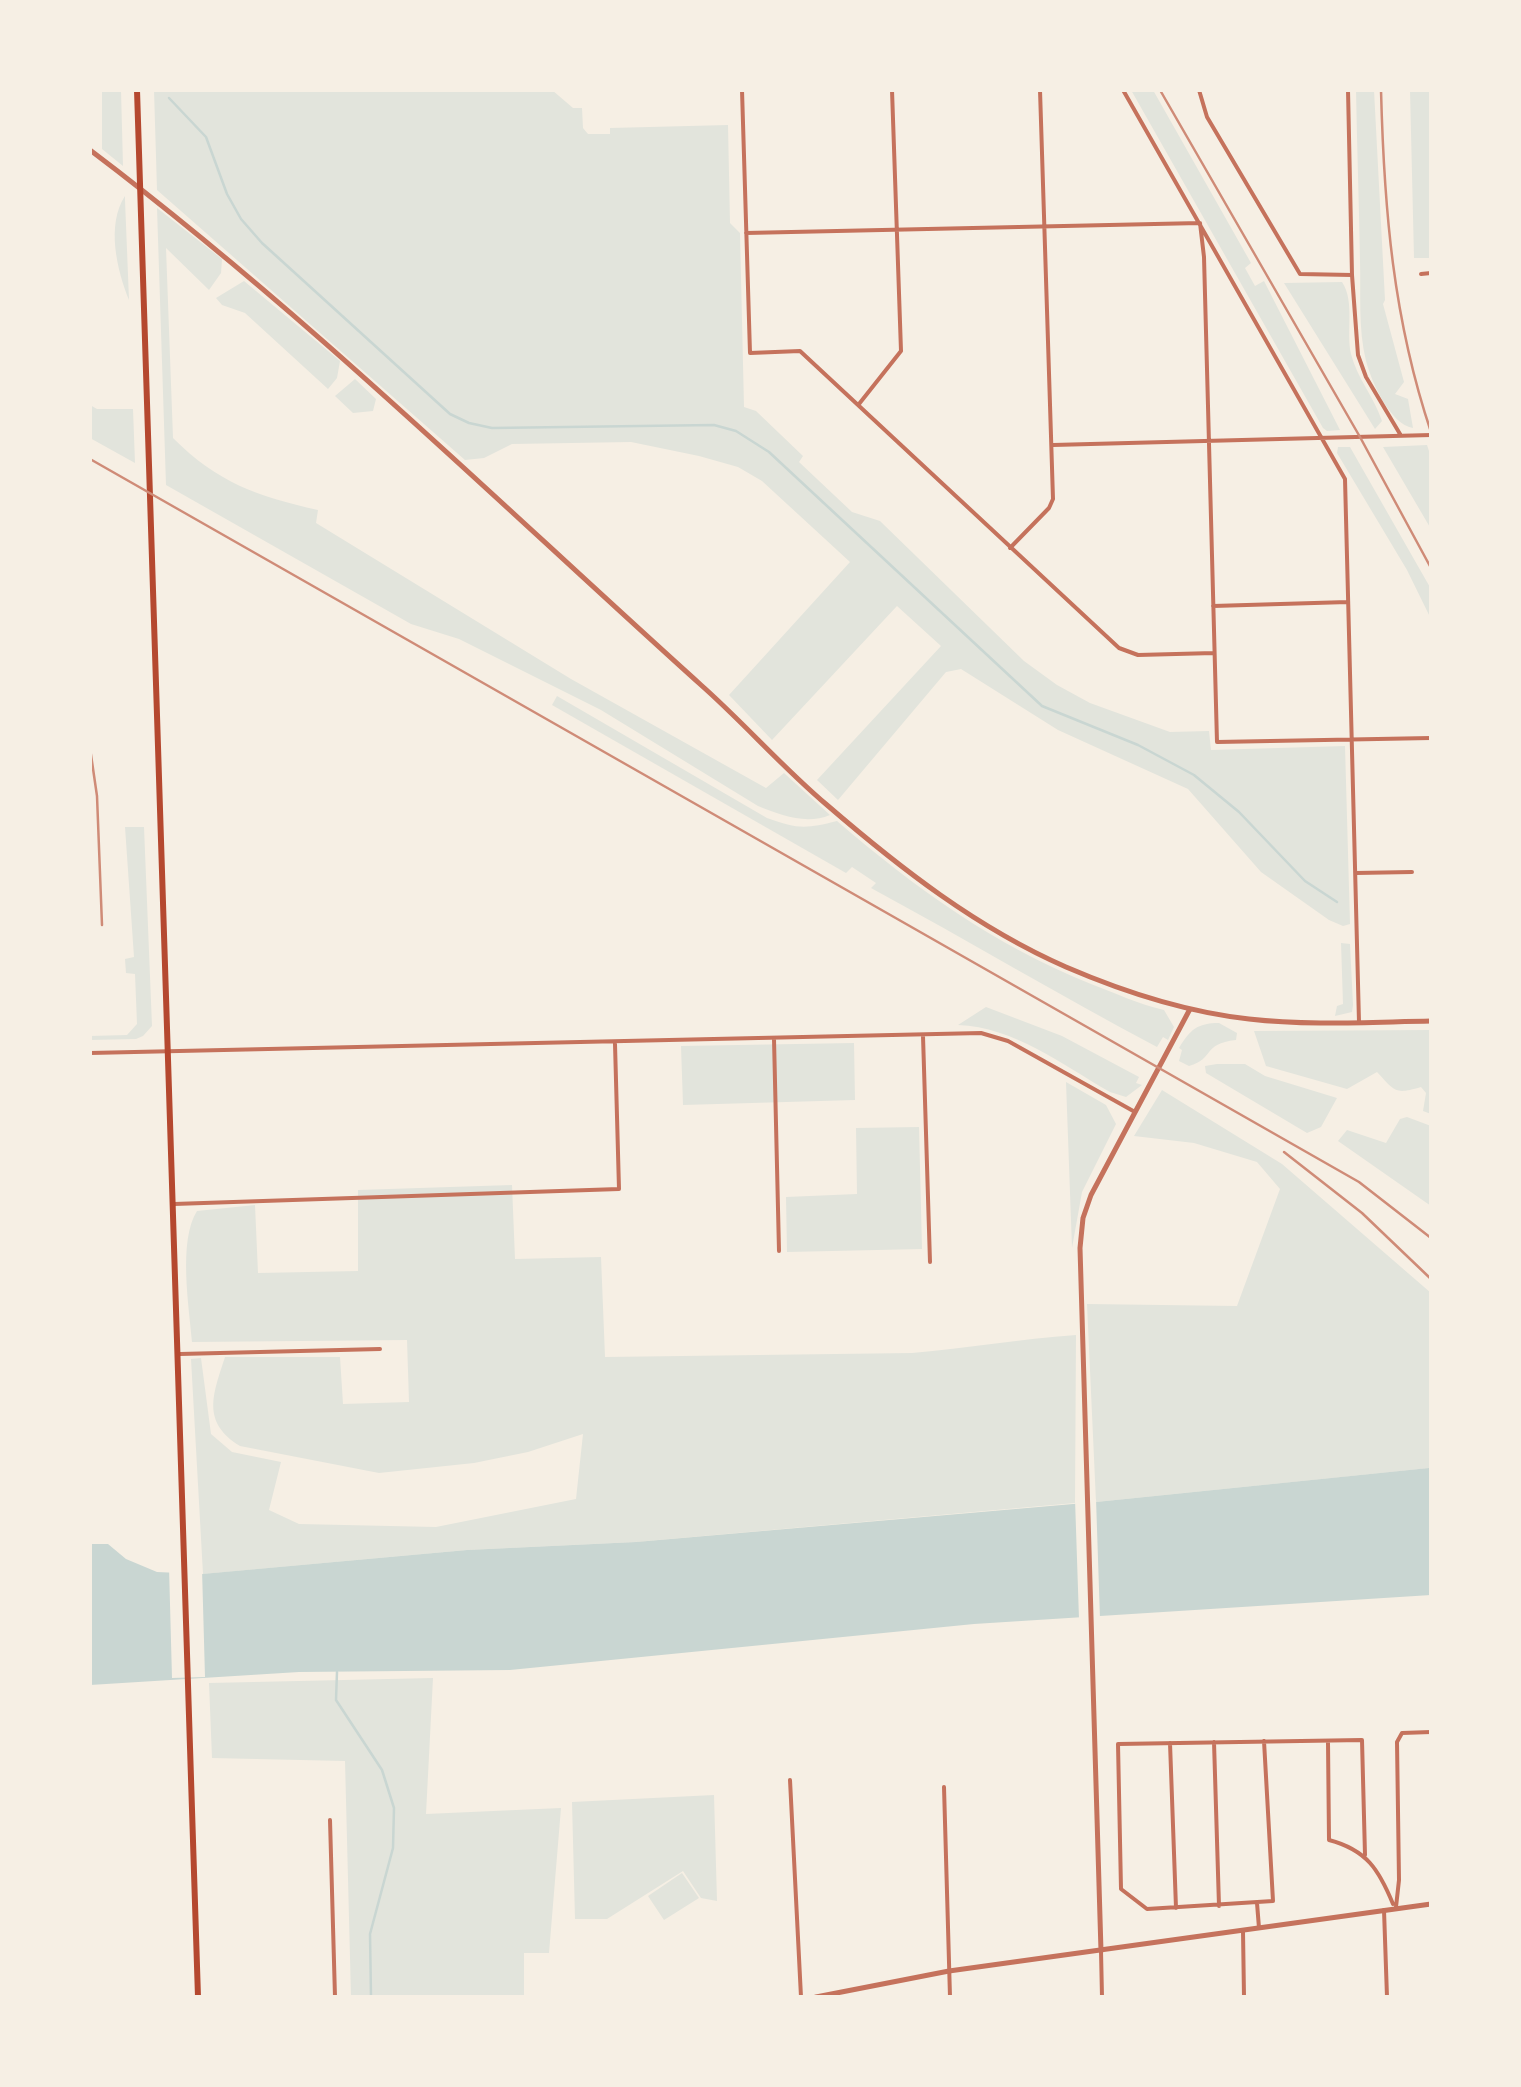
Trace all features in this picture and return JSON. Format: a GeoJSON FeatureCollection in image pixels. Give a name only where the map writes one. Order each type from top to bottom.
{"type":"FeatureCollection","features":[{"type":"Feature","properties":{"kind":"main road"},"geometry":{"type":"LineString","coordinates":[[137,90],[198,1997]]}},
{"type":"Feature","properties":{"kind":"street"},"geometry":{"type":"LineString","coordinates":[[742,90],[750,353],[800,351],[1118,648],[1138,655],[1214,653]]}},
{"type":"Feature","properties":{"kind":"street"},"geometry":{"type":"LineString","coordinates":[[858,404],[901,351],[892,90]]}},
{"type":"Feature","properties":{"kind":"street"},"geometry":{"type":"LineString","coordinates":[[1010,548],[1050,508],[1053,499],[1040,90]]}},
{"type":"Feature","properties":{"kind":"street"},"geometry":{"type":"LineString","coordinates":[[1123,90],[1345,480],[1359,1022]]}},
{"type":"Feature","properties":{"kind":"street"},"geometry":{"type":"LineString","coordinates":[[1199,90],[1207,117],[1300,274],[1352,276]]}},
{"type":"Feature","properties":{"kind":"street"},"geometry":{"type":"LineString","coordinates":[[1348,90],[1352,276],[1358,355],[1366,377],[1401,436]]}},
{"type":"Feature","properties":{"kind":"street"},"geometry":{"type":"LineString","coordinates":[[90,150],[166,208],[354,368],[706,688],[824,803],[932,891],[1023,947],[1138,994],[1190,1009],[1275,1022],[1431,1021]]}},
{"type":"Feature","properties":{"kind":"street"},"geometry":{"type":"LineString","coordinates":[[746,233],[1200,224]]}},
{"type":"Feature","properties":{"kind":"street"},"geometry":{"type":"LineString","coordinates":[[1200,224],[1217,742],[1431,738]]}},
{"type":"Feature","properties":{"kind":"street"},"geometry":{"type":"LineString","coordinates":[[1421,274],[1431,274]]}},
{"type":"Feature","properties":{"kind":"street"},"geometry":{"type":"LineString","coordinates":[[1053,444],[1431,435]]}},
{"type":"Feature","properties":{"kind":"street"},"geometry":{"type":"LineString","coordinates":[[1212,606],[1348,602]]}},
{"type":"Feature","properties":{"kind":"street"},"geometry":{"type":"LineString","coordinates":[[1356,873],[1412,872]]}},
{"type":"Feature","properties":{"kind":"street"},"geometry":{"type":"LineString","coordinates":[[1102,1997],[1080,1248],[1083,1218],[1091,1194],[1190,1009]]}},
{"type":"Feature","properties":{"kind":"street"},"geometry":{"type":"LineString","coordinates":[[90,1053],[981,1033],[996,1036],[1136,1112]]}},
{"type":"Feature","properties":{"kind":"street"},"geometry":{"type":"LineString","coordinates":[[923,1036],[930,1262]]}},
{"type":"Feature","properties":{"kind":"street"},"geometry":{"type":"LineString","coordinates":[[774,1039],[780,1251]]}},
{"type":"Feature","properties":{"kind":"street"},"geometry":{"type":"LineString","coordinates":[[174,1204],[619,1189],[616,1042]]}},
{"type":"Feature","properties":{"kind":"street"},"geometry":{"type":"LineString","coordinates":[[178,1354],[380,1349]]}},
{"type":"Feature","properties":{"kind":"street"},"geometry":{"type":"LineString","coordinates":[[1395,1908],[1399,1880],[1397,1742],[1402,1733],[1431,1732]]}},
{"type":"Feature","properties":{"kind":"street"},"geometry":{"type":"LineString","coordinates":[[1328,1740],[1329,1840],[1365,1854],[1378,1870],[1395,1908]]}},
{"type":"Feature","properties":{"kind":"street"},"geometry":{"type":"LineString","coordinates":[[1264,1741],[1273,1901],[1146,1909],[1121,1889],[1118,1744],[1264,1741],[1362,1740],[1365,1854]]}},
{"type":"Feature","properties":{"kind":"street"},"geometry":{"type":"LineString","coordinates":[[1214,1742],[1219,1906]]}},
{"type":"Feature","properties":{"kind":"street"},"geometry":{"type":"LineString","coordinates":[[1170,1743],[1176,1909]]}},
{"type":"Feature","properties":{"kind":"street"},"geometry":{"type":"LineString","coordinates":[[790,1780],[801,1997]]}},
{"type":"Feature","properties":{"kind":"street"},"geometry":{"type":"LineString","coordinates":[[944,1786],[950,1997]]}},
{"type":"Feature","properties":{"kind":"street"},"geometry":{"type":"LineString","coordinates":[[330,1820],[336,1997]]}},
{"type":"Feature","properties":{"kind":"street"},"geometry":{"type":"LineString","coordinates":[[1257,1903],[1259,1928]]}},
{"type":"Feature","properties":{"kind":"street"},"geometry":{"type":"LineString","coordinates":[[816,1997],[949,1972],[1431,1904]]}},
{"type":"Feature","properties":{"kind":"street"},"geometry":{"type":"LineString","coordinates":[[1384,1910],[1388,1997]]}},
{"type":"Feature","properties":{"kind":"street"},"geometry":{"type":"LineString","coordinates":[[1243,1930],[1244,1997]]}},
{"type":"Feature","properties":{"kind":"shaded area"},"geometry":{"type":"Polygon","coordinates":[[[102,90],[121,90],[123,166],[102,149],[102,90]]]}},
{"type":"Feature","properties":{"kind":"shaded area"},"geometry":{"type":"Polygon","coordinates":[[[154,90],[552,90],[573,108],[582,108],[583,128],[588,134],[610,134],[610,128],[728,125],[730,223],[740,233],[744,407],[756,411],[803,456],[799,462],[852,512],[880,521],[1024,661],[1057,685],[1090,703],[1170,732],[1209,731],[1211,750],[1345,746],[1350,924],[1343,926],[1329,920],[1261,872],[1188,789],[1058,730],[961,669],[946,672],[838,800],[817,780],[941,646],[897,606],[772,740],[729,695],[850,562],[762,481],[738,467],[699,456],[631,442],[512,444],[484,458],[465,460],[157,190],[154,90]]]}},
{"type":"Feature","properties":{"kind":"shaded area"},"geometry":{"type":"Polygon","coordinates":[[[1131,90],[1153,90],[1251,263],[1245,268],[1255,286],[1264,281],[1340,430],[1323,428],[1131,90]]]}},
{"type":"Feature","properties":{"kind":"shaded area"},"geometry":{"type":"Polygon","coordinates":[[[1356,90],[1374,90],[1383,304],[1404,382],[1395,394],[1408,399],[1413,428],[1397,419],[1383,401],[1363,349],[1356,90]]]}},
{"type":"Feature","properties":{"kind":"shaded area"},"geometry":{"type":"Polygon","coordinates":[[[1410,90],[1431,90],[1431,258],[1414,258],[1410,90]]]}},
{"type":"Feature","properties":{"kind":"shaded area"},"geometry":{"type":"Polygon","coordinates":[[[125,196],[129,300],[117,262],[115,234],[125,196]]]}},
{"type":"Feature","properties":{"kind":"shaded area"},"geometry":{"type":"Polygon","coordinates":[[[157,208],[222,259],[221,273],[209,290],[166,248],[173,438],[206,466],[240,486],[318,510],[316,523],[571,679],[766,788],[784,773],[830,815],[803,819],[758,806],[601,710],[459,639],[411,624],[166,485],[157,208]]]}},
{"type":"Feature","properties":{"kind":"shaded area"},"geometry":{"type":"Polygon","coordinates":[[[244,281],[340,361],[337,378],[328,389],[245,313],[222,305],[216,298],[244,281]]]}},
{"type":"Feature","properties":{"kind":"shaded area"},"geometry":{"type":"Polygon","coordinates":[[[1342,282],[1348,298],[1351,354],[1382,421],[1375,429],[1284,283],[1342,282]]]}},
{"type":"Feature","properties":{"kind":"shaded area"},"geometry":{"type":"Polygon","coordinates":[[[355,379],[376,399],[373,411],[353,413],[335,396],[355,379]]]}},
{"type":"Feature","properties":{"kind":"shaded area"},"geometry":{"type":"Polygon","coordinates":[[[90,405],[97,409],[133,409],[135,463],[90,438],[90,405]]]}},
{"type":"Feature","properties":{"kind":"shaded area"},"geometry":{"type":"Polygon","coordinates":[[[1427,445],[1431,457],[1431,529],[1383,447],[1427,445]]]}},
{"type":"Feature","properties":{"kind":"shaded area"},"geometry":{"type":"Polygon","coordinates":[[[1338,447],[1350,447],[1431,589],[1431,619],[1407,570],[1337,453],[1338,447]]]}},
{"type":"Feature","properties":{"kind":"shaded area"},"geometry":{"type":"Polygon","coordinates":[[[557,696],[767,818],[802,827],[837,821],[926,892],[1021,952],[1164,1010],[1174,1027],[1168,1040],[1163,1037],[1157,1047],[871,888],[876,883],[852,867],[846,873],[552,705],[557,696]]]}},
{"type":"Feature","properties":{"kind":"shaded area"},"geometry":{"type":"Polygon","coordinates":[[[125,827],[144,827],[152,1026],[136,1039],[90,1040],[90,1036],[127,1035],[137,1024],[135,974],[126,973],[125,959],[134,957],[125,827]]]}},
{"type":"Feature","properties":{"kind":"shaded area"},"geometry":{"type":"Polygon","coordinates":[[[1341,943],[1350,944],[1353,1005],[1352,1012],[1335,1016],[1337,1006],[1343,1004],[1341,943]]]}},
{"type":"Feature","properties":{"kind":"shaded area"},"geometry":{"type":"Polygon","coordinates":[[[986,1007],[1062,1036],[1139,1077],[1136,1083],[1142,1085],[1126,1097],[1110,1092],[1018,1040],[979,1027],[958,1025],[986,1007]]]}},
{"type":"Feature","properties":{"kind":"shaded area"},"geometry":{"type":"Polygon","coordinates":[[[1219,1023],[1237,1033],[1236,1040],[1218,1045],[1189,1066],[1179,1061],[1179,1048],[1191,1032],[1205,1024],[1219,1023]]]}},
{"type":"Feature","properties":{"kind":"shaded area"},"geometry":{"type":"Polygon","coordinates":[[[1431,1030],[1431,1114],[1423,1111],[1426,1093],[1421,1087],[1396,1090],[1377,1072],[1347,1089],[1266,1066],[1254,1031],[1431,1030]]]}},
{"type":"Feature","properties":{"kind":"shaded area"},"geometry":{"type":"Polygon","coordinates":[[[854,1043],[855,1100],[683,1105],[681,1046],[854,1043]]]}},
{"type":"Feature","properties":{"kind":"shaded area"},"geometry":{"type":"Polygon","coordinates":[[[1245,1064],[1265,1076],[1337,1098],[1321,1127],[1307,1133],[1206,1073],[1205,1066],[1245,1064]]]}},
{"type":"Feature","properties":{"kind":"shaded area"},"geometry":{"type":"Polygon","coordinates":[[[1066,1082],[1106,1105],[1116,1124],[1082,1192],[1072,1248],[1066,1082]]]}},
{"type":"Feature","properties":{"kind":"shaded area"},"geometry":{"type":"Polygon","coordinates":[[[1162,1090],[1282,1164],[1431,1293],[1430,1468],[1096,1502],[1087,1304],[1237,1306],[1280,1189],[1257,1162],[1194,1143],[1134,1136],[1162,1090]]]}},
{"type":"Feature","properties":{"kind":"shaded area"},"geometry":{"type":"Polygon","coordinates":[[[1407,1117],[1431,1126],[1431,1206],[1338,1141],[1347,1130],[1386,1143],[1400,1119],[1407,1117]]]}},
{"type":"Feature","properties":{"kind":"shaded area"},"geometry":{"type":"Polygon","coordinates":[[[919,1127],[922,1249],[787,1252],[786,1197],[857,1194],[856,1128],[919,1127]]]}},
{"type":"Feature","properties":{"kind":"shaded area"},"geometry":{"type":"Polygon","coordinates":[[[512,1185],[515,1259],[601,1257],[605,1357],[912,1353],[1076,1335],[1075,1503],[636,1542],[467,1550],[203,1574],[191,1359],[201,1358],[211,1434],[232,1452],[281,1462],[269,1510],[299,1524],[436,1527],[576,1499],[583,1434],[528,1452],[474,1463],[379,1473],[240,1446],[228,1437],[215,1417],[214,1395],[225,1357],[340,1357],[343,1404],[409,1402],[407,1340],[192,1342],[186,1256],[197,1211],[255,1205],[258,1273],[358,1271],[358,1190],[512,1185]]]}},
{"type":"Feature","properties":{"kind":"shaded area"},"geometry":{"type":"Polygon","coordinates":[[[1431,1441],[1431,1595],[974,1624],[510,1670],[299,1672],[90,1685],[90,1544],[108,1544],[126,1559],[157,1572],[202,1574],[467,1550],[636,1542],[1429,1468],[1431,1441]]]}},
{"type":"Feature","properties":{"kind":"shaded area"},"geometry":{"type":"Polygon","coordinates":[[[433,1678],[426,1814],[561,1808],[549,1953],[524,1953],[524,1997],[351,1997],[345,1761],[212,1758],[209,1683],[433,1678]]]}},
{"type":"Feature","properties":{"kind":"shaded area"},"geometry":{"type":"Polygon","coordinates":[[[714,1795],[717,1901],[701,1898],[683,1871],[607,1919],[575,1919],[572,1802],[714,1795]]]}},
{"type":"Feature","properties":{"kind":"shaded area"},"geometry":{"type":"Polygon","coordinates":[[[682,1873],[699,1898],[664,1920],[648,1896],[682,1873]]]}},
{"type":"Feature","properties":{"kind":"pier"},"geometry":{"type":"Polygon","coordinates":[[[1075,1499],[1096,1499],[1100,1619],[1079,1619],[1075,1499]]]}},
{"type":"Feature","properties":{"kind":"pier"},"geometry":{"type":"Polygon","coordinates":[[[169,1567],[202,1569],[205,1677],[172,1678],[169,1567]]]}},
{"type":"Feature","properties":{"kind":"waterway"},"geometry":{"type":"LineString","coordinates":[[169,98],[206,137],[227,194],[241,219],[262,243],[450,414],[492,428],[714,425],[736,431],[769,452],[1042,706],[1138,745],[1194,775],[1239,812],[1305,881],[1337,902]]}},
{"type":"Feature","properties":{"kind":"waterway"},"geometry":{"type":"LineString","coordinates":[[337,1672],[336,1700],[382,1770],[394,1808],[393,1848],[370,1934],[371,1997]]}},
{"type":"Feature","properties":{"kind":"railway"},"geometry":{"type":"LineString","coordinates":[[1160,90],[1431,568]]}},
{"type":"Feature","properties":{"kind":"railway"},"geometry":{"type":"LineString","coordinates":[[1381,90],[1385,177],[1399,305],[1431,432]]}},
{"type":"Feature","properties":{"kind":"railway"},"geometry":{"type":"LineString","coordinates":[[90,459],[1359,1182],[1431,1238]]}},
{"type":"Feature","properties":{"kind":"railway"},"geometry":{"type":"LineString","coordinates":[[90,748],[97,796],[102,925]]}},
{"type":"Feature","properties":{"kind":"railway"},"geometry":{"type":"LineString","coordinates":[[1284,1152],[1362,1213],[1431,1279]]}}]}
